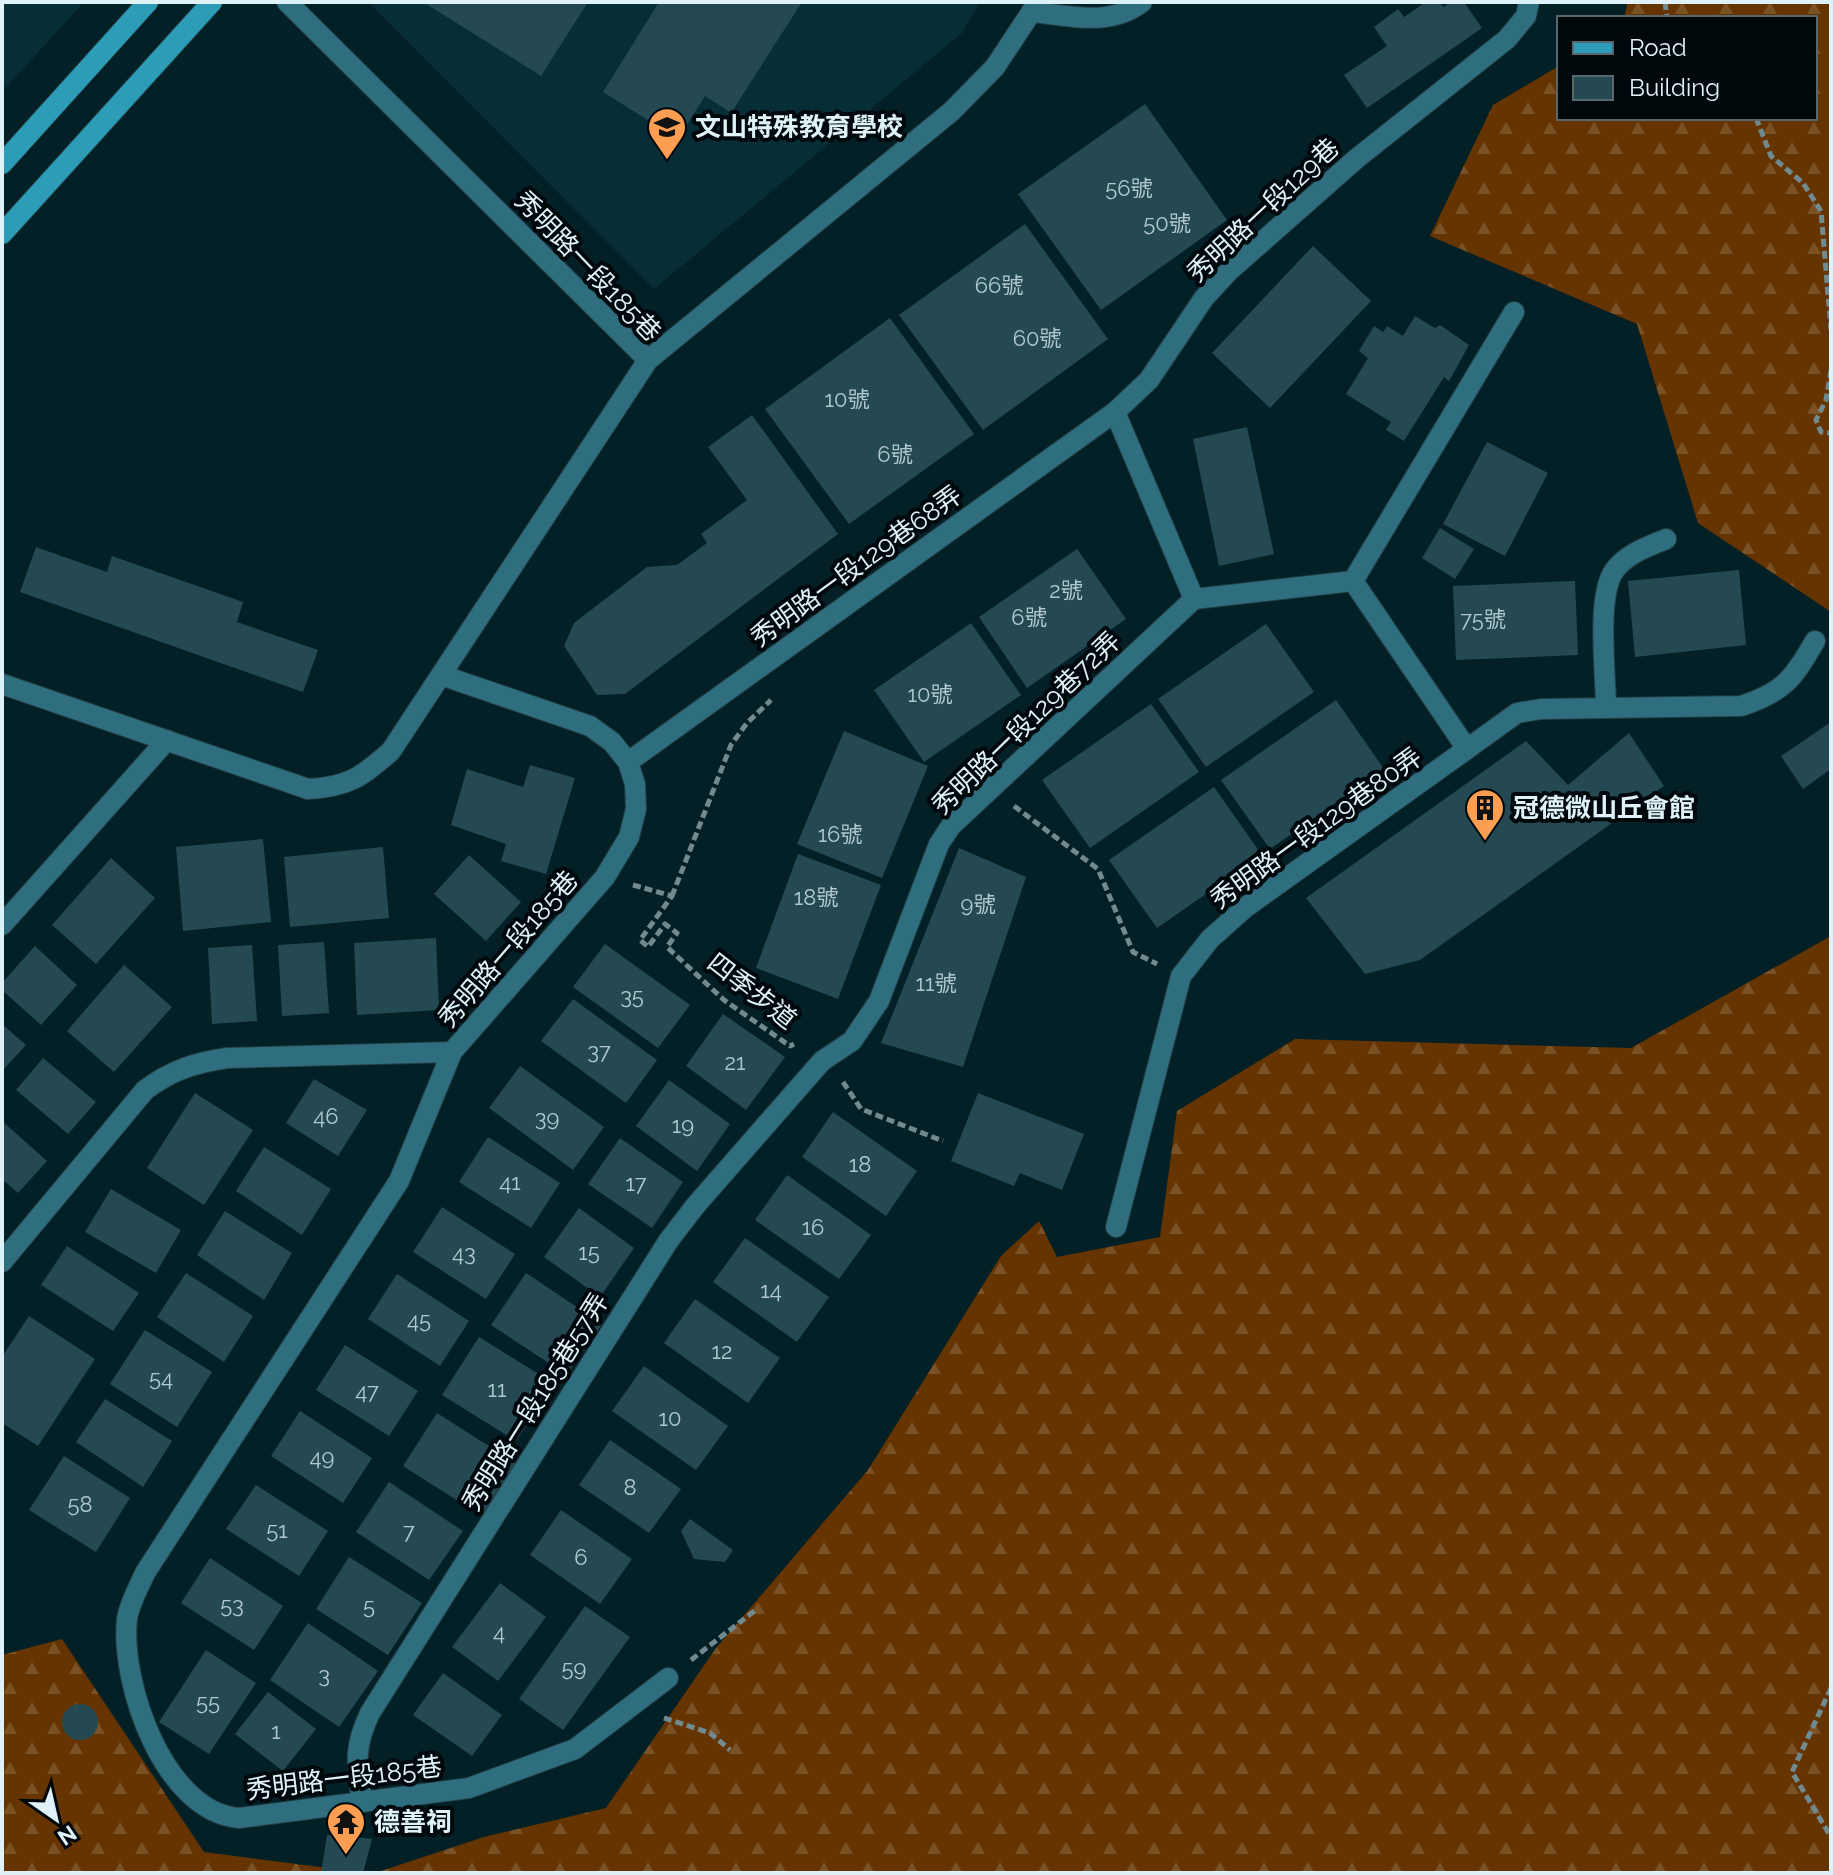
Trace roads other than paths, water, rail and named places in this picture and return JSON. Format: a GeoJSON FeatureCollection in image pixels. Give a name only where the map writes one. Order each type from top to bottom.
{"type":"FeatureCollection","features":[{"type":"Feature","properties":{"kind":"main road"},"geometry":{"type":"LineString","coordinates":[[2,164],[148,2]]}},
{"type":"Feature","properties":{"kind":"main road"},"geometry":{"type":"LineString","coordinates":[[2,234],[212,2]]}},
{"type":"Feature","properties":{"kind":"lane","name":"秀明路一段185巷"},"geometry":{"type":"LineString","coordinates":[[2,684],[308,789],[337,788],[363,776],[391,751],[648,360],[287,2]]}},
{"type":"Feature","properties":{"kind":"lane"},"geometry":{"type":"LineString","coordinates":[[648,360],[952,111],[995,67],[1036,7],[1088,18],[1116,17],[1142,2]]}},
{"type":"Feature","properties":{"kind":"lane","name":"秀明路一段129巷"},"geometry":{"type":"LineString","coordinates":[[1115,412],[1149,380],[1204,298],[1229,271],[1356,159],[1507,39],[1526,16],[1529,2]]}},
{"type":"Feature","properties":{"kind":"lane"},"geometry":{"type":"LineString","coordinates":[[1353,581],[1514,312]]}},
{"type":"Feature","properties":{"kind":"lane"},"geometry":{"type":"LineString","coordinates":[[1115,412],[1194,599],[1353,581]]}},
{"type":"Feature","properties":{"kind":"lane","name":"秀明路一段129巷68弄"},"geometry":{"type":"LineString","coordinates":[[628,762],[1115,412]]}},
{"type":"Feature","properties":{"kind":"lane"},"geometry":{"type":"LineString","coordinates":[[1606,708],[1606,591],[1614,571],[1633,553],[1666,539]]}},
{"type":"Feature","properties":{"kind":"lane"},"geometry":{"type":"LineString","coordinates":[[1353,581],[1467,749],[1517,713],[1541,709],[1741,706],[1771,697],[1794,677],[1815,641]]}},
{"type":"Feature","properties":{"kind":"lane","name":"秀明路一段129巷72弄"},"geometry":{"type":"LineString","coordinates":[[825,1060],[852,1041],[879,1001],[939,844],[951,826],[1194,599]]}},
{"type":"Feature","properties":{"kind":"lane"},"geometry":{"type":"LineString","coordinates":[[441,675],[590,726],[612,742],[628,762]]}},
{"type":"Feature","properties":{"kind":"lane"},"geometry":{"type":"LineString","coordinates":[[2,925],[167,740]]}},
{"type":"Feature","properties":{"kind":"lane","name":"秀明路一段129巷80弄"},"geometry":{"type":"LineString","coordinates":[[1116,1227],[1181,976],[1210,939],[1246,907],[1467,749]]}},
{"type":"Feature","properties":{"kind":"lane","name":"秀明路一段185巷"},"geometry":{"type":"LineString","coordinates":[[628,762],[635,784],[636,809],[629,837],[605,877],[452,1052],[399,1181],[145,1573],[128,1616],[126,1649],[152,1743],[174,1777],[206,1809],[224,1817],[239,1818],[469,1788],[550,1761],[575,1749],[668,1678]]}},
{"type":"Feature","properties":{"kind":"lane"},"geometry":{"type":"LineString","coordinates":[[2,1262],[145,1090],[170,1072],[195,1063],[227,1058],[452,1052]]}},
{"type":"Feature","properties":{"kind":"lane","name":"秀明路一段185巷57弄"},"geometry":{"type":"LineString","coordinates":[[362,1802],[356,1759],[359,1737],[370,1713],[669,1240],[696,1205],[825,1060]]}},
{"type":"Feature","properties":{"kind":"place","name":"文山特殊教育學校"},"geometry":{"type":"Point","coordinates":[667,161]}},
{"type":"Feature","properties":{"kind":"place","name":"冠德微山丘會館"},"geometry":{"type":"Point","coordinates":[1485,842]}},
{"type":"Feature","properties":{"kind":"place","name":"德善祠"},"geometry":{"type":"Point","coordinates":[346,1856]}}]}
